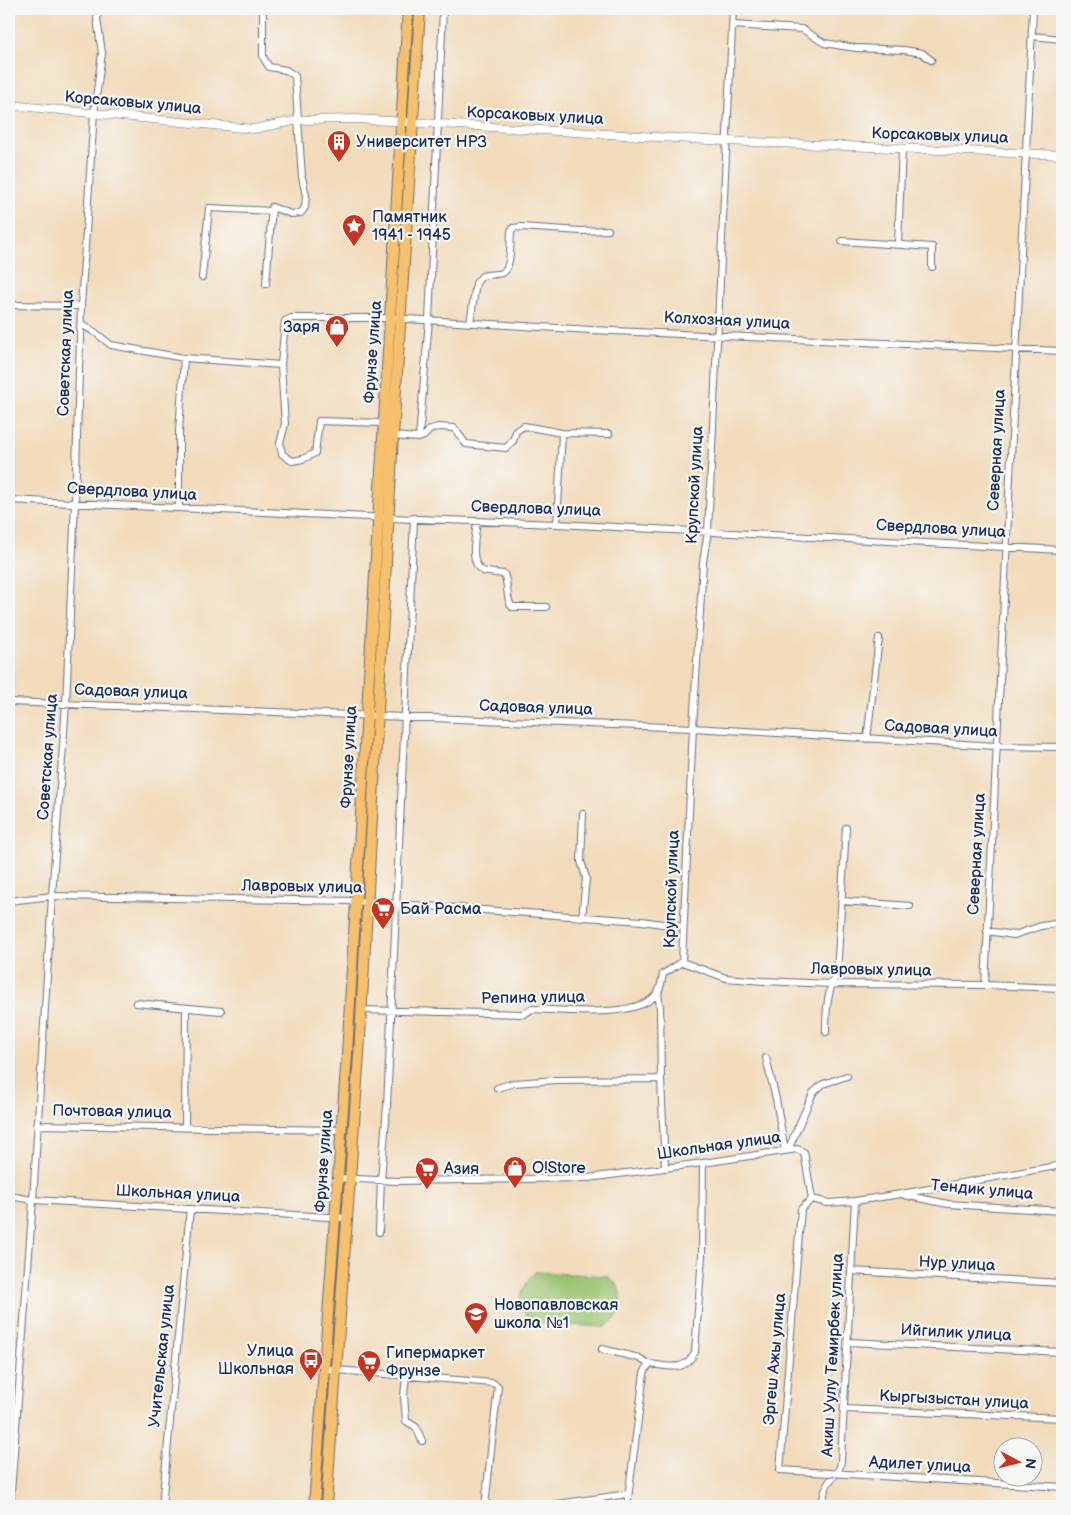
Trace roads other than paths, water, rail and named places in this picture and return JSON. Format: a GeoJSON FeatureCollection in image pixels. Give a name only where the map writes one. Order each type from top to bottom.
{"type":"FeatureCollection","features":[{"type":"Feature","properties":{"kind":"main road","name":"Фрунзе улица"},"geometry":{"type":"LineString","coordinates":[[314,1506],[356,901],[408,9]]}},
{"type":"Feature","properties":{"kind":"main road","name":"Фрунзе улица"},"geometry":{"type":"LineString","coordinates":[[326,1506],[361,1010],[393,436],[402,319],[420,9]]}},
{"type":"Feature","properties":{"kind":"street","name":"Советская улица"},"geometry":{"type":"LineString","coordinates":[[10,1506],[33,1200],[66,704],[81,306],[94,113],[102,53],[97,19],[98,9]]}},
{"type":"Feature","properties":{"kind":"street"},"geometry":{"type":"LineString","coordinates":[[263,9],[263,57],[269,67],[286,70],[295,76],[302,177],[306,196],[305,207],[301,213],[290,214],[272,207],[266,284]]}},
{"type":"Feature","properties":{"kind":"street"},"geometry":{"type":"LineString","coordinates":[[419,438],[429,320],[443,9]]}},
{"type":"Feature","properties":{"kind":"street","name":"Крупской улица"},"geometry":{"type":"LineString","coordinates":[[682,962],[703,562],[708,531],[733,9]]}},
{"type":"Feature","properties":{"kind":"street","name":"Северная улица"},"geometry":{"type":"LineString","coordinates":[[985,985],[1033,9]]}},
{"type":"Feature","properties":{"kind":"street"},"geometry":{"type":"LineString","coordinates":[[732,24],[802,29],[824,43],[856,48],[904,50],[922,54],[931,60]]}},
{"type":"Feature","properties":{"kind":"street"},"geometry":{"type":"LineString","coordinates":[[1032,36],[1062,39]]}},
{"type":"Feature","properties":{"kind":"street","name":"Корсаковых улица"},"geometry":{"type":"LineString","coordinates":[[9,105],[253,129],[299,120],[356,119],[726,141],[1062,155]]}},
{"type":"Feature","properties":{"kind":"street"},"geometry":{"type":"LineString","coordinates":[[898,244],[902,148]]}},
{"type":"Feature","properties":{"kind":"street"},"geometry":{"type":"LineString","coordinates":[[202,276],[209,208],[272,211]]}},
{"type":"Feature","properties":{"kind":"street"},"geometry":{"type":"LineString","coordinates":[[470,323],[476,283],[482,276],[502,273],[506,270],[513,228],[581,231],[608,230]]}},
{"type":"Feature","properties":{"kind":"street"},"geometry":{"type":"LineString","coordinates":[[842,241],[932,246],[932,267]]}},
{"type":"Feature","properties":{"kind":"street"},"geometry":{"type":"LineString","coordinates":[[9,305],[81,306]]}},
{"type":"Feature","properties":{"kind":"street"},"geometry":{"type":"LineString","coordinates":[[383,423],[319,421],[315,454],[292,461],[282,454],[280,443],[285,424],[281,365],[285,321],[291,318],[390,318]]}},
{"type":"Feature","properties":{"kind":"street","name":"Колхозная улица"},"geometry":{"type":"LineString","coordinates":[[390,318],[1062,352]]}},
{"type":"Feature","properties":{"kind":"street"},"geometry":{"type":"LineString","coordinates":[[81,324],[111,345],[184,358],[281,365]]}},
{"type":"Feature","properties":{"kind":"street"},"geometry":{"type":"LineString","coordinates":[[179,508],[179,431],[184,358]]}},
{"type":"Feature","properties":{"kind":"street"},"geometry":{"type":"LineString","coordinates":[[382,436],[419,438],[431,429],[438,427],[454,428],[466,444],[506,448],[513,441],[516,431],[524,426],[562,433],[609,434]]}},
{"type":"Feature","properties":{"kind":"street"},"geometry":{"type":"LineString","coordinates":[[557,524],[562,433]]}},
{"type":"Feature","properties":{"kind":"street","name":"Свердлова улица"},"geometry":{"type":"LineString","coordinates":[[9,500],[708,531],[1062,550]]}},
{"type":"Feature","properties":{"kind":"street"},"geometry":{"type":"LineString","coordinates":[[379,1232],[414,518]]}},
{"type":"Feature","properties":{"kind":"street"},"geometry":{"type":"LineString","coordinates":[[477,521],[474,555],[476,565],[484,571],[504,574],[508,582],[508,601],[512,608],[546,607]]}},
{"type":"Feature","properties":{"kind":"street"},"geometry":{"type":"LineString","coordinates":[[867,739],[879,638]]}},
{"type":"Feature","properties":{"kind":"street","name":"Садовая улица"},"geometry":{"type":"LineString","coordinates":[[9,702],[693,728],[996,746],[1062,747]]}},
{"type":"Feature","properties":{"kind":"street"},"geometry":{"type":"LineString","coordinates":[[582,918],[586,878],[581,861],[583,814]]}},
{"type":"Feature","properties":{"kind":"street"},"geometry":{"type":"LineString","coordinates":[[826,1032],[827,1006],[831,984],[837,973],[846,828]]}},
{"type":"Feature","properties":{"kind":"street","name":"Лавровых улица"},"geometry":{"type":"LineString","coordinates":[[9,901],[52,896],[356,901],[642,921],[683,927]]}},
{"type":"Feature","properties":{"kind":"street"},"geometry":{"type":"LineString","coordinates":[[842,901],[910,906]]}},
{"type":"Feature","properties":{"kind":"street"},"geometry":{"type":"LineString","coordinates":[[988,931],[1014,934],[1041,926],[1062,923]]}},
{"type":"Feature","properties":{"kind":"street","name":"Лавровых улица"},"geometry":{"type":"LineString","coordinates":[[682,962],[726,978],[763,981],[1062,988]]}},
{"type":"Feature","properties":{"kind":"street","name":"Репина улица"},"geometry":{"type":"LineString","coordinates":[[361,1010],[524,1014],[532,1010],[609,1011],[637,1007],[658,992],[663,974],[682,962]]}},
{"type":"Feature","properties":{"kind":"street"},"geometry":{"type":"LineString","coordinates":[[658,992],[665,1168]]}},
{"type":"Feature","properties":{"kind":"street"},"geometry":{"type":"LineString","coordinates":[[136,1003],[221,1011]]}},
{"type":"Feature","properties":{"kind":"street","name":"Почтовая улица"},"geometry":{"type":"LineString","coordinates":[[185,1128],[186,1008]]}},
{"type":"Feature","properties":{"kind":"street"},"geometry":{"type":"LineString","coordinates":[[766,1058],[786,1150]]}},
{"type":"Feature","properties":{"kind":"street"},"geometry":{"type":"LineString","coordinates":[[786,1150],[813,1093],[823,1084],[847,1076]]}},
{"type":"Feature","properties":{"kind":"street"},"geometry":{"type":"LineString","coordinates":[[497,1088],[514,1083],[556,1080],[661,1079]]}},
{"type":"Feature","properties":{"kind":"street","name":"Почтовая улица"},"geometry":{"type":"LineString","coordinates":[[38,1125],[341,1130]]}},
{"type":"Feature","properties":{"kind":"street","name":"Школьная улица"},"geometry":{"type":"LineString","coordinates":[[337,1178],[381,1180],[588,1178],[797,1149],[804,1152],[812,1199]]}},
{"type":"Feature","properties":{"kind":"street"},"geometry":{"type":"LineString","coordinates":[[602,1349],[639,1358],[649,1364],[682,1366],[690,1362],[696,1352],[702,1255],[703,1163]]}},
{"type":"Feature","properties":{"kind":"street"},"geometry":{"type":"LineString","coordinates":[[812,1199],[828,1203],[900,1194],[1062,1165]]}},
{"type":"Feature","properties":{"kind":"street","name":"Тендик улица"},"geometry":{"type":"LineString","coordinates":[[900,1194],[948,1204],[1062,1211]]}},
{"type":"Feature","properties":{"kind":"street","name":"Школьная улица"},"geometry":{"type":"LineString","coordinates":[[9,1196],[33,1200],[346,1218]]}},
{"type":"Feature","properties":{"kind":"street","name":"Эргеш Ажы улица"},"geometry":{"type":"LineString","coordinates":[[812,1199],[801,1209],[780,1470],[836,1474]]}},
{"type":"Feature","properties":{"kind":"street","name":"Акиш Уулу Темирбек улица"},"geometry":{"type":"LineString","coordinates":[[822,1506],[829,1482],[840,1470],[855,1200]]}},
{"type":"Feature","properties":{"kind":"street","name":"Учительская улица"},"geometry":{"type":"LineString","coordinates":[[162,1506],[190,1208]]}},
{"type":"Feature","properties":{"kind":"street","name":"Нур улица"},"geometry":{"type":"LineString","coordinates":[[851,1271],[1062,1283]]}},
{"type":"Feature","properties":{"kind":"street","name":"Ийгилик улица"},"geometry":{"type":"LineString","coordinates":[[848,1342],[1062,1352]]}},
{"type":"Feature","properties":{"kind":"street"},"geometry":{"type":"LineString","coordinates":[[627,1506],[644,1372],[649,1364]]}},
{"type":"Feature","properties":{"kind":"street"},"geometry":{"type":"LineString","coordinates":[[324,1369],[406,1375],[498,1386],[485,1506]]}},
{"type":"Feature","properties":{"kind":"street"},"geometry":{"type":"LineString","coordinates":[[406,1375],[404,1396],[406,1421],[416,1427],[422,1441]]}},
{"type":"Feature","properties":{"kind":"street","name":"Кыргызыстан улица"},"geometry":{"type":"LineString","coordinates":[[844,1409],[1062,1418]]}},
{"type":"Feature","properties":{"kind":"street","name":"Адилет улица"},"geometry":{"type":"LineString","coordinates":[[836,1474],[1062,1487]]}},
{"type":"Feature","properties":{"kind":"street"},"geometry":{"type":"LineString","coordinates":[[543,1506],[628,1494]]}},
{"type":"Feature","properties":{"kind":"place","name":"Университет НРЗ"},"geometry":{"type":"Point","coordinates":[339,163]}},
{"type":"Feature","properties":{"kind":"place","name":"Памятник 1941 - 1945"},"geometry":{"type":"Point","coordinates":[354,247]}},
{"type":"Feature","properties":{"kind":"place","name":"Заря"},"geometry":{"type":"Point","coordinates":[337,348]}},
{"type":"Feature","properties":{"kind":"place","name":"Бай Расма"},"geometry":{"type":"Point","coordinates":[383,930]}},
{"type":"Feature","properties":{"kind":"place","name":"O!Store"},"geometry":{"type":"Point","coordinates":[515,1189]}},
{"type":"Feature","properties":{"kind":"place","name":"Азия"},"geometry":{"type":"Point","coordinates":[427,1190]}},
{"type":"Feature","properties":{"kind":"place","name":"Новопавловская школа №1"},"geometry":{"type":"Point","coordinates":[476,1335]}},
{"type":"Feature","properties":{"kind":"place","name":"Улица Школьная"},"geometry":{"type":"Point","coordinates":[311,1381]}},
{"type":"Feature","properties":{"kind":"place","name":"Гипермаркет Фрунзе"},"geometry":{"type":"Point","coordinates":[369,1383]}}]}
